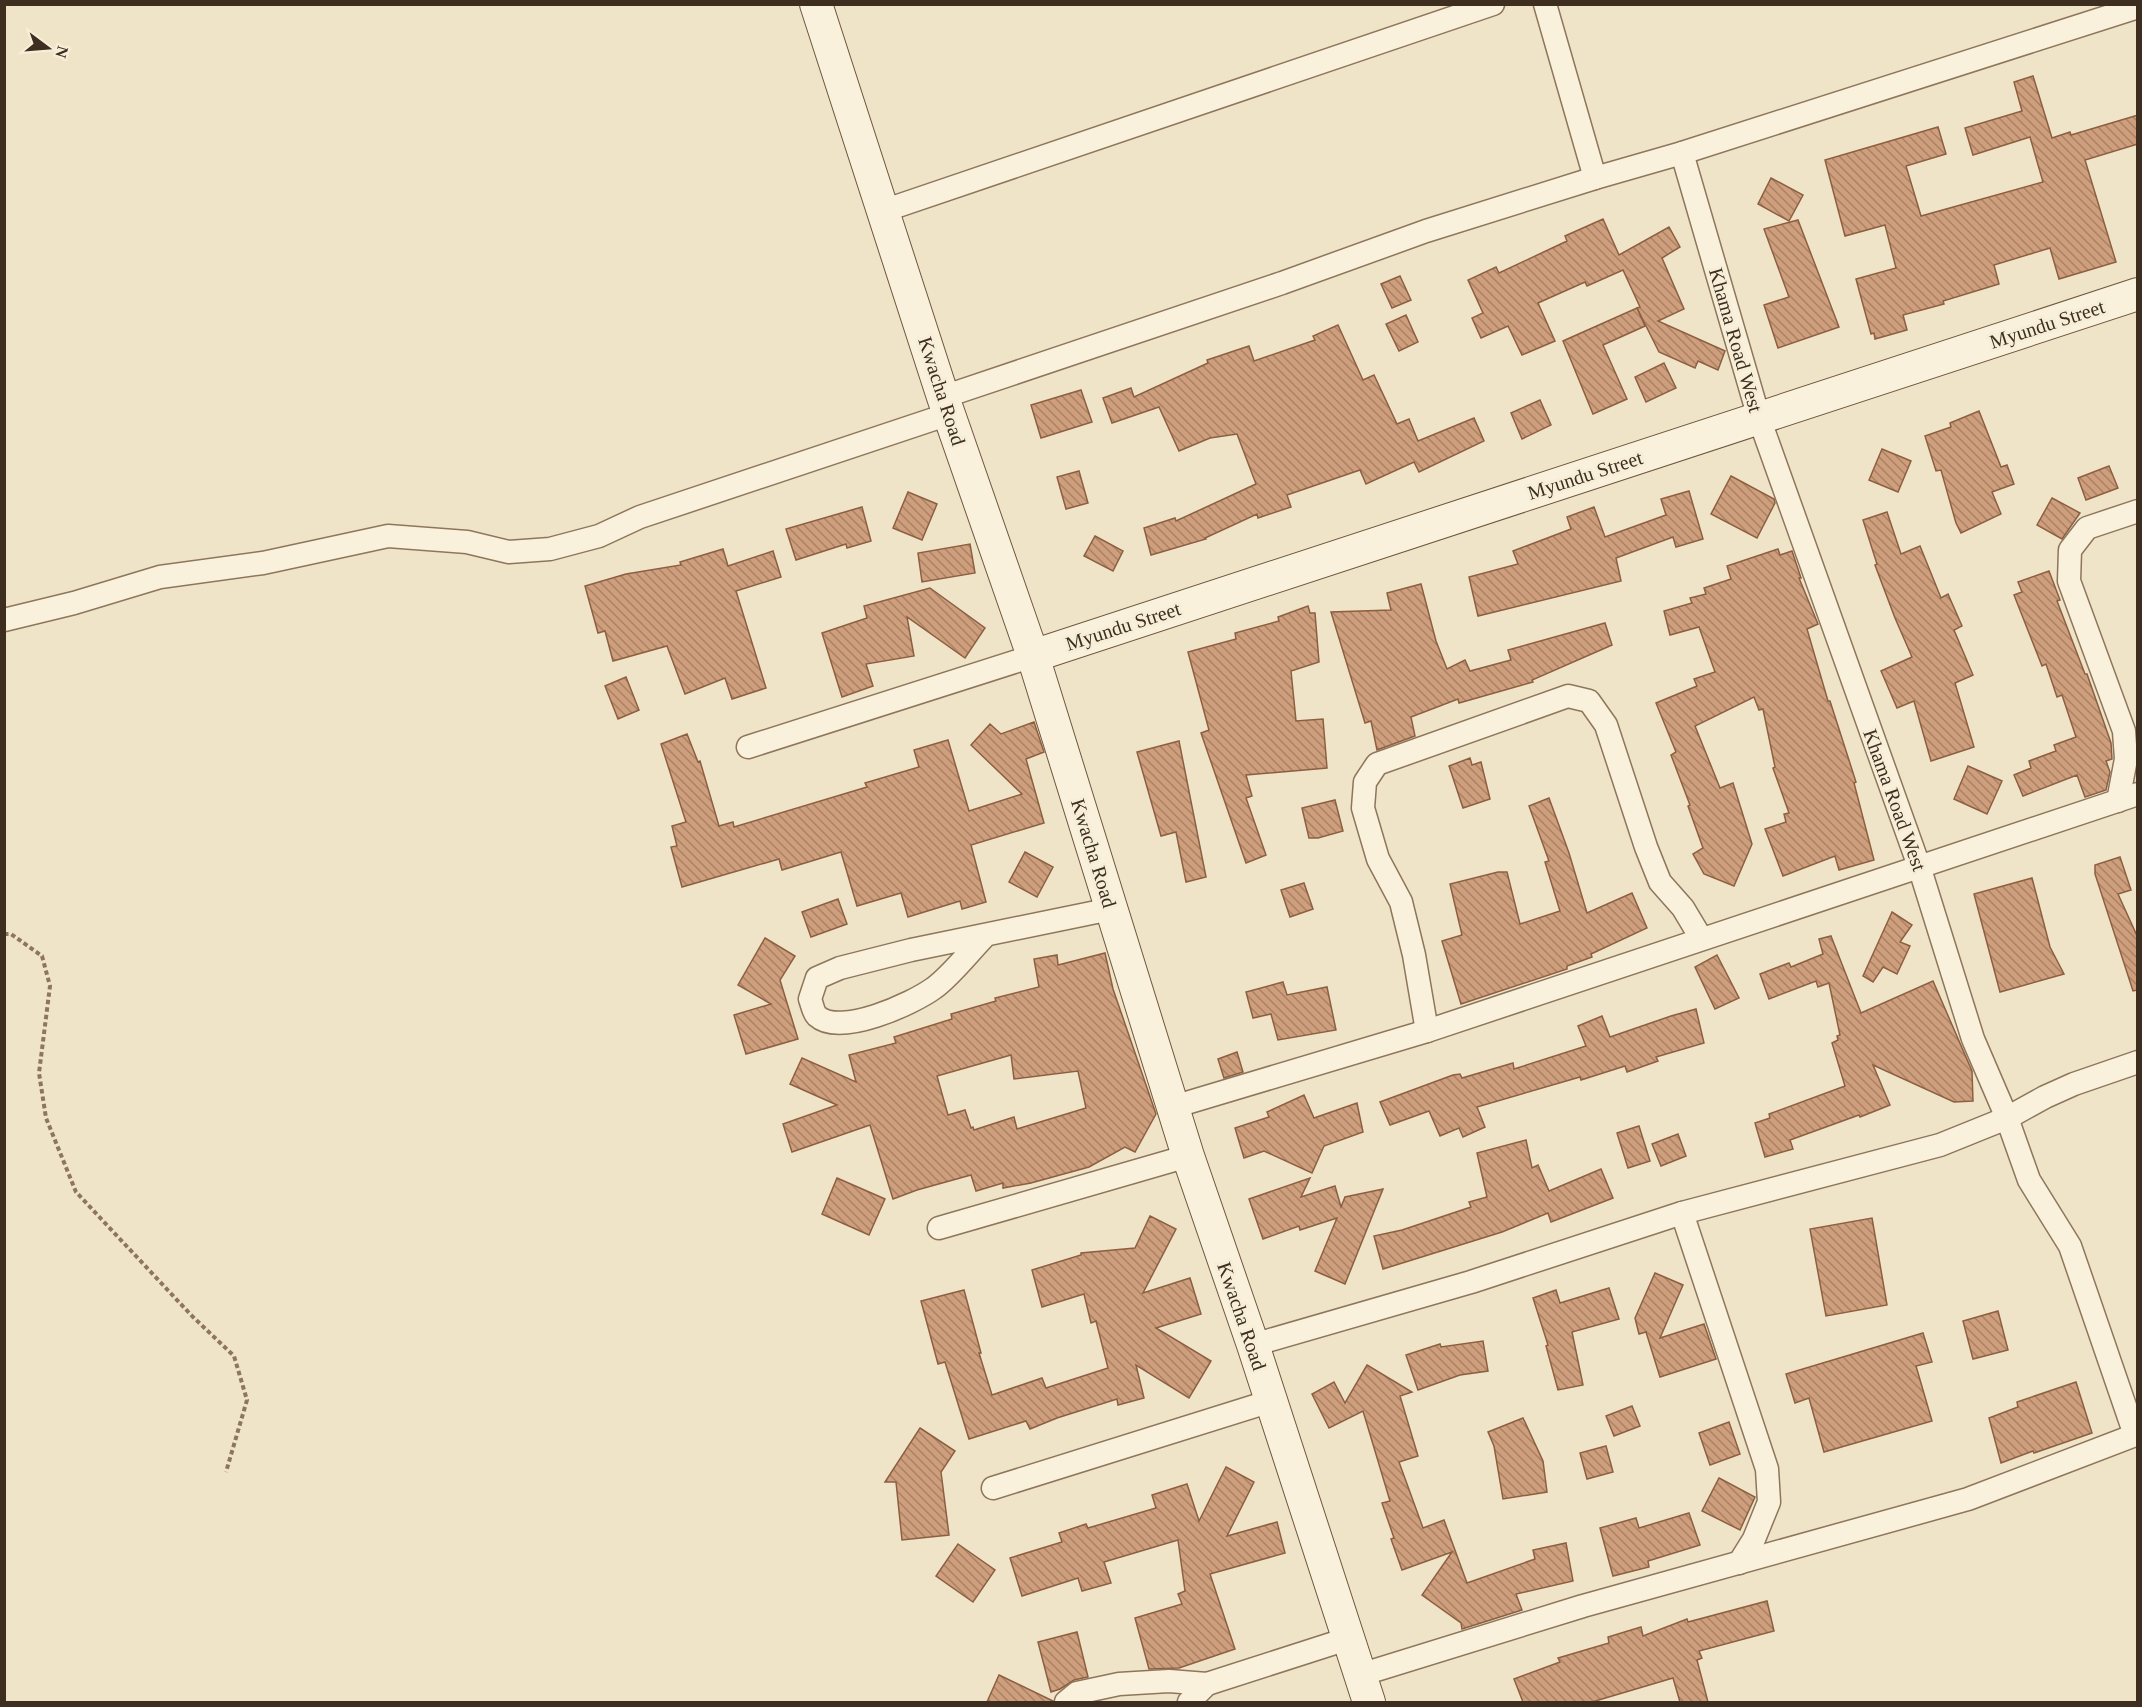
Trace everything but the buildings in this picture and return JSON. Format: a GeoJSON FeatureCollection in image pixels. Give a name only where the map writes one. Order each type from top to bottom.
{"type":"FeatureCollection","features":[{"type":"Feature","properties":{"kind":"main road","name":"Kwacha Road"},"geometry":{"type":"LineString","coordinates":[[816,4],[946,406],[1033,656],[1188,1156],[1253,1346],[1365,1689]]}},
{"type":"Feature","properties":{"kind":"main road","name":"Myundu Street"},"geometry":{"type":"LineString","coordinates":[[1033,656],[2138,294]]}},
{"type":"Feature","properties":{"kind":"street"},"geometry":{"type":"LineString","coordinates":[[883,211],[1493,4]]}},
{"type":"Feature","properties":{"kind":"street"},"geometry":{"type":"LineString","coordinates":[[1545,4],[1595,178]]}},
{"type":"Feature","properties":{"kind":"street"},"geometry":{"type":"LineString","coordinates":[[4,620],[74,603],[160,577],[262,563],[388,536],[467,542],[509,552],[549,549],[599,536],[640,517],[1426,231],[1682,153],[2138,7]]}},
{"type":"Feature","properties":{"kind":"street","name":"Khama Road West"},"geometry":{"type":"LineString","coordinates":[[1682,153],[1759,418],[1919,866],[1973,1039],[2007,1118],[2029,1180],[2070,1246],[2136,1434]]}},
{"type":"Feature","properties":{"kind":"street"},"geometry":{"type":"LineString","coordinates":[[1173,1107],[1427,1031],[2128,797],[2124,731],[2069,581],[2070,550],[2087,528],[2138,511]]}},
{"type":"Feature","properties":{"kind":"street"},"geometry":{"type":"LineString","coordinates":[[748,747],[1033,656]]}},
{"type":"Feature","properties":{"kind":"street"},"geometry":{"type":"LineString","coordinates":[[1427,1031],[1414,955],[1401,902],[1378,860],[1363,808],[1365,782],[1377,764],[1568,696],[1589,701],[1606,725],[1646,847],[1660,882],[1683,908],[1701,938]]}},
{"type":"Feature","properties":{"kind":"street"},"geometry":{"type":"LineString","coordinates":[[986,935],[934,988],[899,1006],[863,1021],[830,1023],[816,1015],[810,999],[817,978],[840,968],[911,950],[1111,909]]}},
{"type":"Feature","properties":{"kind":"street"},"geometry":{"type":"LineString","coordinates":[[1253,1346],[1471,1282],[1682,1214],[1940,1144],[2007,1118],[2074,1084],[2138,1062]]}},
{"type":"Feature","properties":{"kind":"street"},"geometry":{"type":"LineString","coordinates":[[939,1228],[1188,1156]]}},
{"type":"Feature","properties":{"kind":"street"},"geometry":{"type":"LineString","coordinates":[[1682,1214],[1767,1469],[1769,1502],[1754,1539],[1739,1563]]}},
{"type":"Feature","properties":{"kind":"street"},"geometry":{"type":"LineString","coordinates":[[993,1488],[1271,1401]]}},
{"type":"Feature","properties":{"kind":"street"},"geometry":{"type":"LineString","coordinates":[[1365,1689],[1583,1606],[1968,1499],[2136,1434]]}},
{"type":"Feature","properties":{"kind":"street"},"geometry":{"type":"LineString","coordinates":[[1066,1702],[1077,1694],[1119,1684],[1170,1681],[1208,1684],[1347,1639]]}},
{"type":"Feature","properties":{"kind":"street"},"geometry":{"type":"LineString","coordinates":[[1189,1702],[1208,1684]]}},
{"type":"Feature","properties":{"kind":"path"},"geometry":{"type":"LineString","coordinates":[[4,934],[11,934],[42,956],[50,986],[39,1073],[46,1118],[76,1192],[192,1316],[234,1356],[247,1400],[226,1472]]}}]}
